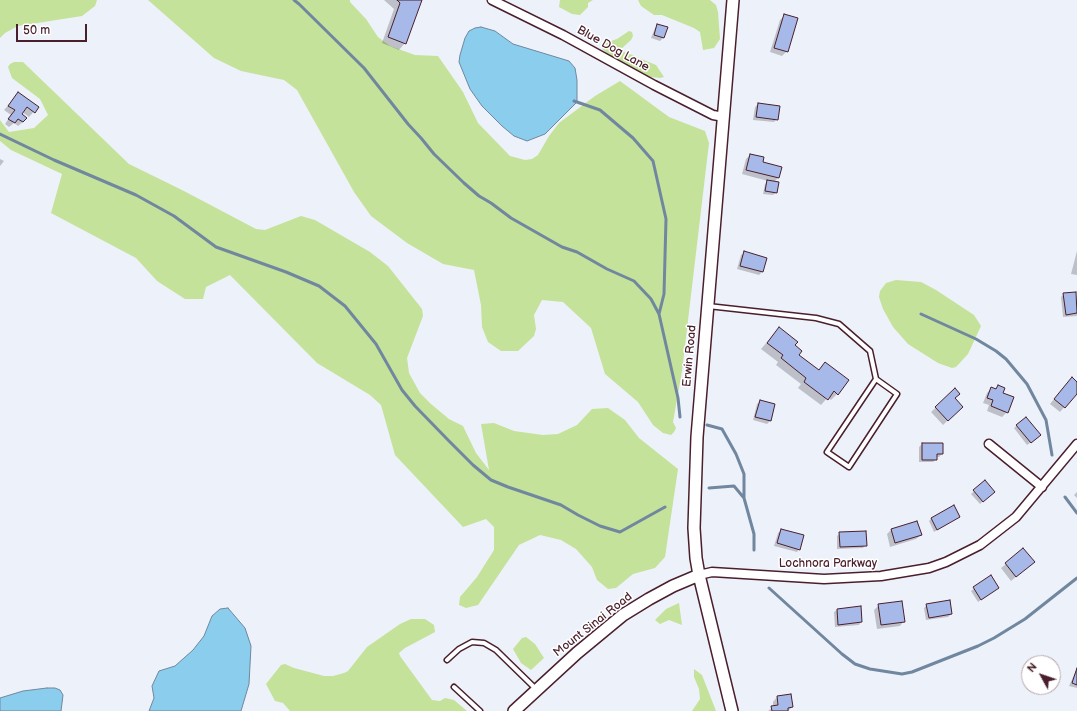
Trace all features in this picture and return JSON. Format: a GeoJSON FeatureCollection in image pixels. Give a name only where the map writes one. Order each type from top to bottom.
{"type":"FeatureCollection","features":[{"type":"Feature","properties":{"kind":"main road","name":"Erwin Road"},"geometry":{"type":"LineString","coordinates":[[732,711],[699,575],[695,544],[695,476],[733,0]]}},
{"type":"Feature","properties":{"kind":"main road","name":"Mount Sinai Road"},"geometry":{"type":"LineString","coordinates":[[514,711],[536,689],[577,653],[623,616],[648,599],[699,575]]}},
{"type":"Feature","properties":{"kind":"street","name":"Blue Dog Lane"},"geometry":{"type":"LineString","coordinates":[[492,0],[713,115],[724,117]]}},
{"type":"Feature","properties":{"kind":"street"},"geometry":{"type":"LineString","coordinates":[[989,444],[1042,486]]}},
{"type":"Feature","properties":{"kind":"street","name":"Lochnora Parkway"},"geometry":{"type":"LineString","coordinates":[[699,575],[712,572],[824,579],[881,576],[929,568],[962,555],[980,545],[1016,517],[1077,444]]}},
{"type":"Feature","properties":{"kind":"lane"},"geometry":{"type":"LineString","coordinates":[[708,306],[816,318],[839,324],[870,350],[876,379],[897,394],[849,467],[827,452],[876,379]]}},
{"type":"Feature","properties":{"kind":"lane"},"geometry":{"type":"LineString","coordinates":[[447,660],[459,649],[472,642],[484,643],[496,650],[536,689]]}},
{"type":"Feature","properties":{"kind":"lane"},"geometry":{"type":"LineString","coordinates":[[454,688],[480,711]]}},
{"type":"Feature","properties":{"kind":"green space"},"geometry":{"type":"Polygon","coordinates":[[[0,0],[97,0],[95,6],[82,16],[18,26],[5,33],[0,38],[0,0]]]}},
{"type":"Feature","properties":{"kind":"green space"},"geometry":{"type":"Polygon","coordinates":[[[148,0],[350,0],[350,2],[366,19],[378,37],[390,46],[415,55],[438,56],[463,92],[478,123],[510,156],[525,160],[532,159],[538,155],[549,136],[559,123],[595,96],[620,81],[669,117],[705,131],[709,143],[682,371],[673,422],[676,428],[674,432],[671,435],[663,433],[653,425],[638,402],[605,374],[591,328],[563,302],[542,300],[534,315],[536,329],[534,336],[518,351],[501,351],[488,342],[482,327],[481,305],[474,270],[443,264],[407,243],[371,216],[354,192],[297,90],[284,80],[241,71],[214,58],[148,0]]]}},
{"type":"Feature","properties":{"kind":"green space"},"geometry":{"type":"Polygon","coordinates":[[[560,0],[593,0],[588,3],[588,7],[580,15],[572,14],[559,7],[560,0]]]}},
{"type":"Feature","properties":{"kind":"green space"},"geometry":{"type":"Polygon","coordinates":[[[638,0],[710,0],[716,5],[718,12],[720,39],[714,48],[703,50],[700,32],[694,28],[662,15],[654,15],[641,6],[638,0]]]}},
{"type":"Feature","properties":{"kind":"green space"},"geometry":{"type":"Polygon","coordinates":[[[629,31],[632,32],[633,36],[631,40],[620,50],[656,65],[664,77],[644,76],[608,55],[601,47],[602,44],[617,39],[629,31]]]}},
{"type":"Feature","properties":{"kind":"green space"},"geometry":{"type":"Polygon","coordinates":[[[14,62],[23,62],[129,164],[256,229],[265,230],[301,216],[315,220],[370,252],[388,266],[422,309],[423,316],[407,358],[409,373],[420,393],[431,404],[449,419],[463,426],[476,453],[489,470],[481,424],[494,423],[514,431],[543,435],[558,434],[577,425],[592,409],[608,408],[625,420],[639,438],[678,469],[665,557],[655,568],[633,574],[616,588],[608,589],[597,580],[592,567],[576,549],[561,540],[540,535],[519,545],[478,605],[466,608],[459,605],[460,597],[477,577],[494,550],[494,527],[486,519],[463,527],[395,455],[381,405],[370,395],[317,363],[230,275],[206,287],[203,299],[185,299],[157,281],[136,258],[51,213],[62,174],[11,150],[0,141],[0,120],[9,132],[34,128],[48,115],[40,99],[12,78],[8,67],[14,62]]]}},
{"type":"Feature","properties":{"kind":"green space"},"geometry":{"type":"Polygon","coordinates":[[[896,280],[921,282],[974,315],[981,326],[968,354],[956,367],[952,368],[938,363],[908,344],[893,327],[883,309],[879,297],[880,291],[886,283],[896,280]]]}},
{"type":"Feature","properties":{"kind":"green space"},"geometry":{"type":"Polygon","coordinates":[[[679,603],[682,625],[669,620],[660,624],[655,620],[666,609],[679,603]]]}},
{"type":"Feature","properties":{"kind":"green space"},"geometry":{"type":"Polygon","coordinates":[[[411,619],[425,619],[434,625],[435,632],[405,648],[399,653],[400,656],[432,700],[440,701],[445,698],[454,700],[467,711],[290,711],[283,703],[275,701],[266,684],[281,665],[285,664],[324,676],[333,676],[344,673],[348,671],[367,647],[400,624],[411,619]]]}},
{"type":"Feature","properties":{"kind":"green space"},"geometry":{"type":"Polygon","coordinates":[[[526,637],[535,644],[544,658],[531,670],[521,663],[513,649],[522,638],[526,637]]]}},
{"type":"Feature","properties":{"kind":"green space"},"geometry":{"type":"Polygon","coordinates":[[[694,669],[702,675],[716,711],[692,711],[700,699],[699,689],[694,677],[694,669]]]}},
{"type":"Feature","properties":{"kind":"water"},"geometry":{"type":"Polygon","coordinates":[[[481,27],[495,31],[513,44],[569,61],[575,68],[577,80],[577,102],[545,134],[527,141],[514,136],[482,106],[470,89],[459,62],[460,55],[465,38],[469,31],[481,27]]]}},
{"type":"Feature","properties":{"kind":"water"},"geometry":{"type":"Polygon","coordinates":[[[228,608],[245,628],[251,646],[249,684],[241,711],[149,711],[154,698],[152,686],[159,671],[175,666],[193,650],[204,636],[212,616],[220,609],[228,608]]]}},
{"type":"Feature","properties":{"kind":"water"},"geometry":{"type":"Polygon","coordinates":[[[55,688],[60,690],[63,695],[61,711],[0,711],[0,698],[23,691],[55,688]]]}},
{"type":"Feature","properties":{"kind":"building"},"geometry":{"type":"Polygon","coordinates":[[[397,0],[422,0],[406,44],[388,37],[400,3],[397,0]]]}},
{"type":"Feature","properties":{"kind":"building"},"geometry":{"type":"Polygon","coordinates":[[[784,14],[798,18],[788,52],[774,48],[784,14]]]}},
{"type":"Feature","properties":{"kind":"building"},"geometry":{"type":"Polygon","coordinates":[[[657,24],[668,27],[664,38],[654,35],[657,24]]]}},
{"type":"Feature","properties":{"kind":"building"},"geometry":{"type":"Polygon","coordinates":[[[18,92],[39,107],[35,113],[27,107],[22,114],[27,118],[23,122],[18,119],[15,123],[8,119],[15,110],[8,106],[18,92]]]}},
{"type":"Feature","properties":{"kind":"building"},"geometry":{"type":"Polygon","coordinates":[[[758,103],[780,106],[778,120],[756,117],[758,103]]]}},
{"type":"Feature","properties":{"kind":"building"},"geometry":{"type":"Polygon","coordinates":[[[750,154],[764,157],[763,162],[782,167],[779,178],[746,170],[750,154]]]}},
{"type":"Feature","properties":{"kind":"building"},"geometry":{"type":"Polygon","coordinates":[[[767,180],[779,182],[777,193],[765,191],[767,180]]]}},
{"type":"Feature","properties":{"kind":"building"},"geometry":{"type":"Polygon","coordinates":[[[744,251],[767,258],[763,272],[740,266],[744,251]]]}},
{"type":"Feature","properties":{"kind":"building"},"geometry":{"type":"Polygon","coordinates":[[[1076,292],[1077,313],[1066,315],[1063,293],[1076,292]]]}},
{"type":"Feature","properties":{"kind":"building"},"geometry":{"type":"Polygon","coordinates":[[[779,327],[798,342],[795,345],[802,351],[799,355],[819,370],[825,362],[849,380],[838,395],[834,391],[828,400],[804,382],[806,378],[781,358],[783,355],[767,343],[779,327]]]}},
{"type":"Feature","properties":{"kind":"building"},"geometry":{"type":"Polygon","coordinates":[[[1072,377],[1077,382],[1077,394],[1065,408],[1054,399],[1072,377]]]}},
{"type":"Feature","properties":{"kind":"building"},"geometry":{"type":"Polygon","coordinates":[[[998,385],[1005,388],[1003,393],[1014,397],[1008,413],[991,406],[993,400],[987,398],[991,387],[996,389],[998,385]]]}},
{"type":"Feature","properties":{"kind":"building"},"geometry":{"type":"Polygon","coordinates":[[[955,388],[960,394],[955,398],[963,407],[948,421],[935,407],[955,388]]]}},
{"type":"Feature","properties":{"kind":"building"},"geometry":{"type":"Polygon","coordinates":[[[760,400],[775,404],[771,421],[755,417],[760,400]]]}},
{"type":"Feature","properties":{"kind":"building"},"geometry":{"type":"Polygon","coordinates":[[[1026,417],[1041,435],[1031,443],[1016,425],[1026,417]]]}},
{"type":"Feature","properties":{"kind":"building"},"geometry":{"type":"Polygon","coordinates":[[[922,443],[943,443],[943,454],[937,454],[937,460],[922,460],[922,443]]]}},
{"type":"Feature","properties":{"kind":"building"},"geometry":{"type":"Polygon","coordinates":[[[985,480],[995,492],[983,502],[973,490],[985,480]]]}},
{"type":"Feature","properties":{"kind":"building"},"geometry":{"type":"Polygon","coordinates":[[[954,505],[960,517],[937,530],[931,518],[954,505]]]}},
{"type":"Feature","properties":{"kind":"building"},"geometry":{"type":"Polygon","coordinates":[[[917,521],[922,535],[895,543],[891,529],[917,521]]]}},
{"type":"Feature","properties":{"kind":"building"},"geometry":{"type":"Polygon","coordinates":[[[781,529],[804,535],[800,550],[777,543],[781,529]]]}},
{"type":"Feature","properties":{"kind":"building"},"geometry":{"type":"Polygon","coordinates":[[[866,531],[867,546],[840,547],[839,532],[866,531]]]}},
{"type":"Feature","properties":{"kind":"building"},"geometry":{"type":"Polygon","coordinates":[[[1023,548],[1035,562],[1016,577],[1005,563],[1023,548]]]}},
{"type":"Feature","properties":{"kind":"building"},"geometry":{"type":"Polygon","coordinates":[[[991,575],[999,588],[981,600],[973,587],[991,575]]]}},
{"type":"Feature","properties":{"kind":"building"},"geometry":{"type":"Polygon","coordinates":[[[950,600],[952,614],[929,618],[926,604],[950,600]]]}},
{"type":"Feature","properties":{"kind":"building"},"geometry":{"type":"Polygon","coordinates":[[[902,601],[905,622],[881,625],[878,604],[902,601]]]}},
{"type":"Feature","properties":{"kind":"building"},"geometry":{"type":"Polygon","coordinates":[[[861,606],[862,622],[838,625],[837,609],[861,606]]]}},
{"type":"Feature","properties":{"kind":"building"},"geometry":{"type":"Polygon","coordinates":[[[1077,668],[1077,685],[1072,683],[1077,668]]]}},
{"type":"Feature","properties":{"kind":"building"},"geometry":{"type":"Polygon","coordinates":[[[791,694],[793,707],[788,708],[788,711],[772,711],[771,706],[778,705],[777,696],[791,694]]]}},
{"type":"Feature","properties":{"kind":"waterway"},"geometry":{"type":"LineString","coordinates":[[294,0],[364,68],[408,124],[434,154],[479,196],[511,218],[562,247],[577,252],[607,269],[634,281],[651,299],[659,314],[678,398],[680,417]]}},
{"type":"Feature","properties":{"kind":"waterway"},"geometry":{"type":"LineString","coordinates":[[574,101],[600,110],[633,138],[653,161],[666,219],[664,294],[659,314]]}},
{"type":"Feature","properties":{"kind":"waterway"},"geometry":{"type":"LineString","coordinates":[[0,134],[54,160],[136,195],[174,216],[216,247],[286,272],[319,286],[345,306],[376,344],[402,390],[415,406],[473,465],[491,480],[561,505],[600,526],[620,532],[665,507]]}},
{"type":"Feature","properties":{"kind":"waterway"},"geometry":{"type":"LineString","coordinates":[[921,314],[976,339],[1006,359],[1027,384],[1046,420],[1052,455]]}},
{"type":"Feature","properties":{"kind":"waterway"},"geometry":{"type":"LineString","coordinates":[[707,425],[722,429],[736,454],[744,474],[744,498],[754,534],[754,550]]}},
{"type":"Feature","properties":{"kind":"waterway"},"geometry":{"type":"LineString","coordinates":[[709,488],[734,486],[744,498]]}},
{"type":"Feature","properties":{"kind":"waterway"},"geometry":{"type":"LineString","coordinates":[[1065,497],[1077,513]]}},
{"type":"Feature","properties":{"kind":"waterway"},"geometry":{"type":"LineString","coordinates":[[769,588],[855,664],[870,669],[902,674],[912,672],[978,646],[994,638],[1025,619],[1077,578]]}}]}
